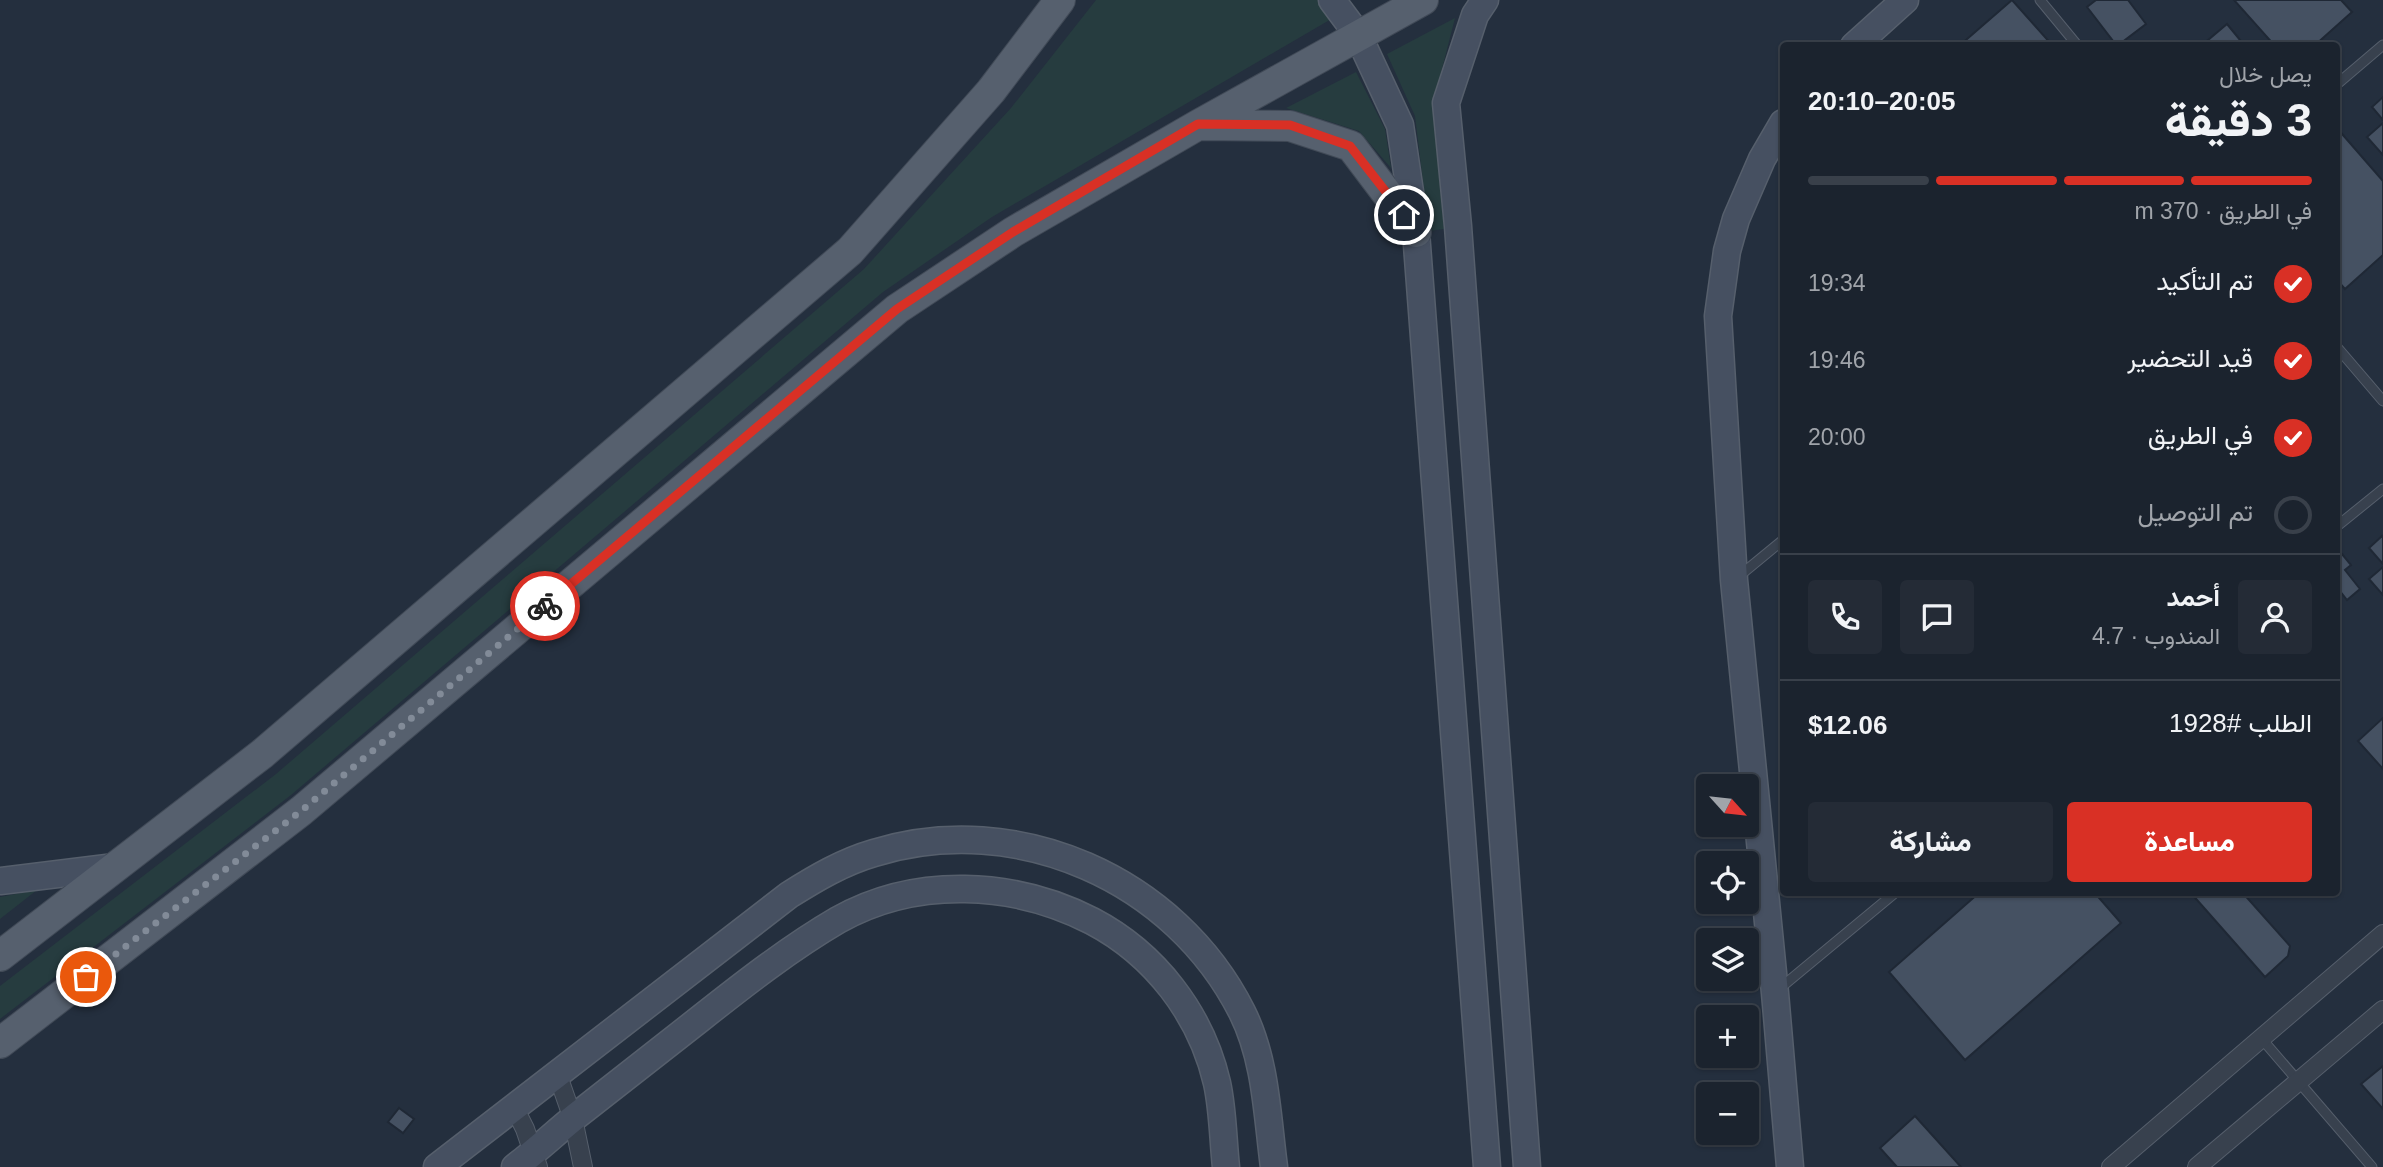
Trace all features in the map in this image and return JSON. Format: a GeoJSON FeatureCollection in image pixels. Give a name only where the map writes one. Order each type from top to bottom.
{"type":"FeatureCollection","features":[{"type":"Feature","properties":{"kind":"main road"},"geometry":{"type":"LineString","coordinates":[[0,956],[262,754],[850,251],[991,91],[1060,0]]}},
{"type":"Feature","properties":{"kind":"main road"},"geometry":{"type":"LineString","coordinates":[[0,1043],[301,811],[897,309],[1013,232],[1198,124],[1423,0]]}},
{"type":"Feature","properties":{"kind":"main road"},"geometry":{"type":"LineString","coordinates":[[1198,124],[1290,125],[1350,146],[1416,232]]}},
{"type":"Feature","properties":{"kind":"street"},"geometry":{"type":"LineString","coordinates":[[1332,0],[1358,36],[1400,125],[1416,232],[1487,1167]]}},
{"type":"Feature","properties":{"kind":"street"},"geometry":{"type":"LineString","coordinates":[[1485,0],[1475,15],[1446,103],[1460,240],[1527,1167]]}},
{"type":"Feature","properties":{"kind":"street"},"geometry":{"type":"LineString","coordinates":[[1858,42],[1905,0]]}},
{"type":"Feature","properties":{"kind":"street"},"geometry":{"type":"LineString","coordinates":[[1780,128],[1762,159],[1740,209],[1727,251],[1718,316],[1734,580],[1790,1167]]}},
{"type":"Feature","properties":{"kind":"street"},"geometry":{"type":"LineString","coordinates":[[437,1167],[789,895],[829,870],[874,853],[922,842],[970,840],[1018,844],[1065,856],[1110,876],[1140,895],[1186,933],[1217,971],[1242,1012],[1260,1057],[1274,1167]]}},
{"type":"Feature","properties":{"kind":"street"},"geometry":{"type":"LineString","coordinates":[[0,881],[115,867]]}},
{"type":"Feature","properties":{"kind":"street"},"geometry":{"type":"LineString","coordinates":[[514,1107],[529,1162],[573,1119],[744,984],[840,919],[876,904],[914,893],[953,888],[993,890],[1032,897],[1069,909],[1125,943],[1164,978],[1188,1010],[1207,1045],[1218,1086],[1226,1167]]}},
{"type":"Feature","properties":{"kind":"street"},"geometry":{"type":"LineString","coordinates":[[2111,1167],[2383,934]]}},
{"type":"Feature","properties":{"kind":"street"},"geometry":{"type":"LineString","coordinates":[[2197,1167],[2383,1010]]}},
{"type":"Feature","properties":{"kind":"street"},"geometry":{"type":"LineString","coordinates":[[557,1073],[573,1119],[583,1167]]}},
{"type":"Feature","properties":{"kind":"lane"},"geometry":{"type":"LineString","coordinates":[[2039,0],[2075,42]]}},
{"type":"Feature","properties":{"kind":"lane"},"geometry":{"type":"LineString","coordinates":[[2340,82],[2383,45]]}},
{"type":"Feature","properties":{"kind":"lane"},"geometry":{"type":"LineString","coordinates":[[2340,351],[2383,401]]}},
{"type":"Feature","properties":{"kind":"lane"},"geometry":{"type":"LineString","coordinates":[[2340,524],[2383,489]]}},
{"type":"Feature","properties":{"kind":"lane"},"geometry":{"type":"LineString","coordinates":[[1734,580],[1780,542]]}},
{"type":"Feature","properties":{"kind":"lane"},"geometry":{"type":"LineString","coordinates":[[1775,993],[1891,896]]}},
{"type":"Feature","properties":{"kind":"lane"},"geometry":{"type":"LineString","coordinates":[[2261,1038],[2372,1167]]}},
{"type":"Feature","properties":{"kind":"green space"},"geometry":{"type":"Polygon","coordinates":[[[1096,0],[1320,0],[1345,11],[992,217],[883,292],[291,795],[0,1019],[0,986],[276,774],[864,269],[1011,108],[1096,0]]]}},
{"type":"Feature","properties":{"kind":"green space"},"geometry":{"type":"Polygon","coordinates":[[[1455,18],[1433,104],[1444,229],[1429,231],[1415,116],[1387,54],[1455,18]]]}},
{"type":"Feature","properties":{"kind":"green space"},"geometry":{"type":"Polygon","coordinates":[[[1356,72],[1385,129],[1391,168],[1359,131],[1286,108],[1356,72]]]}},
{"type":"Feature","properties":{"kind":"green space"},"geometry":{"type":"Polygon","coordinates":[[[37,890],[0,919],[0,897],[37,890]]]}},
{"type":"Feature","properties":{"kind":"building"},"geometry":{"type":"Polygon","coordinates":[[[2012,0],[2049,42],[1964,42],[2012,0]]]}},
{"type":"Feature","properties":{"kind":"building"},"geometry":{"type":"Polygon","coordinates":[[[2096,0],[2128,0],[2146,24],[2122,42],[2114,42],[2087,7],[2096,0]]]}},
{"type":"Feature","properties":{"kind":"building"},"geometry":{"type":"Polygon","coordinates":[[[2234,0],[2341,0],[2352,12],[2318,42],[2271,42],[2234,0]]]}},
{"type":"Feature","properties":{"kind":"building"},"geometry":{"type":"Polygon","coordinates":[[[2227,24],[2242,42],[2206,42],[2227,24]]]}},
{"type":"Feature","properties":{"kind":"building"},"geometry":{"type":"Polygon","coordinates":[[[2383,97],[2383,120],[2372,107],[2383,97]]]}},
{"type":"Feature","properties":{"kind":"building"},"geometry":{"type":"Polygon","coordinates":[[[2383,123],[2383,155],[2367,137],[2383,123]]]}},
{"type":"Feature","properties":{"kind":"building"},"geometry":{"type":"Polygon","coordinates":[[[2340,132],[2383,181],[2383,255],[2345,289],[2340,283],[2340,132]]]}},
{"type":"Feature","properties":{"kind":"building"},"geometry":{"type":"Polygon","coordinates":[[[2382,536],[2383,538],[2383,564],[2369,548],[2382,536]]]}},
{"type":"Feature","properties":{"kind":"building"},"geometry":{"type":"Polygon","coordinates":[[[2342,554],[2351,565],[2345,570],[2360,589],[2347,600],[2340,591],[2342,554]]]}},
{"type":"Feature","properties":{"kind":"building"},"geometry":{"type":"Polygon","coordinates":[[[2383,567],[2383,595],[2369,579],[2383,567]]]}},
{"type":"Feature","properties":{"kind":"building"},"geometry":{"type":"Polygon","coordinates":[[[2383,718],[2383,769],[2358,741],[2383,718]]]}},
{"type":"Feature","properties":{"kind":"building"},"geometry":{"type":"Polygon","coordinates":[[[1975,896],[2097,896],[2121,923],[1965,1060],[1889,972],[1975,896]]]}},
{"type":"Feature","properties":{"kind":"building"},"geometry":{"type":"Polygon","coordinates":[[[2194,896],[2246,896],[2290,946],[2288,956],[2265,977],[2194,896]]]}},
{"type":"Feature","properties":{"kind":"building"},"geometry":{"type":"Polygon","coordinates":[[[2383,1066],[2383,1109],[2361,1084],[2383,1066]]]}},
{"type":"Feature","properties":{"kind":"building"},"geometry":{"type":"Polygon","coordinates":[[[399,1108],[414,1119],[403,1133],[388,1122],[399,1108]]]}},
{"type":"Feature","properties":{"kind":"building"},"geometry":{"type":"Polygon","coordinates":[[[1915,1116],[1961,1167],[1897,1167],[1880,1148],[1915,1116]]]}},
{"type":"Feature","properties":{"kind":"way so far"},"geometry":{"type":"LineString","coordinates":[[86,977],[301,811],[545,606]]}},
{"type":"Feature","properties":{"kind":"route"},"geometry":{"type":"LineString","coordinates":[[545,606],[897,309],[1013,232],[1198,124],[1290,125],[1350,146],[1404,215]]}}]}
